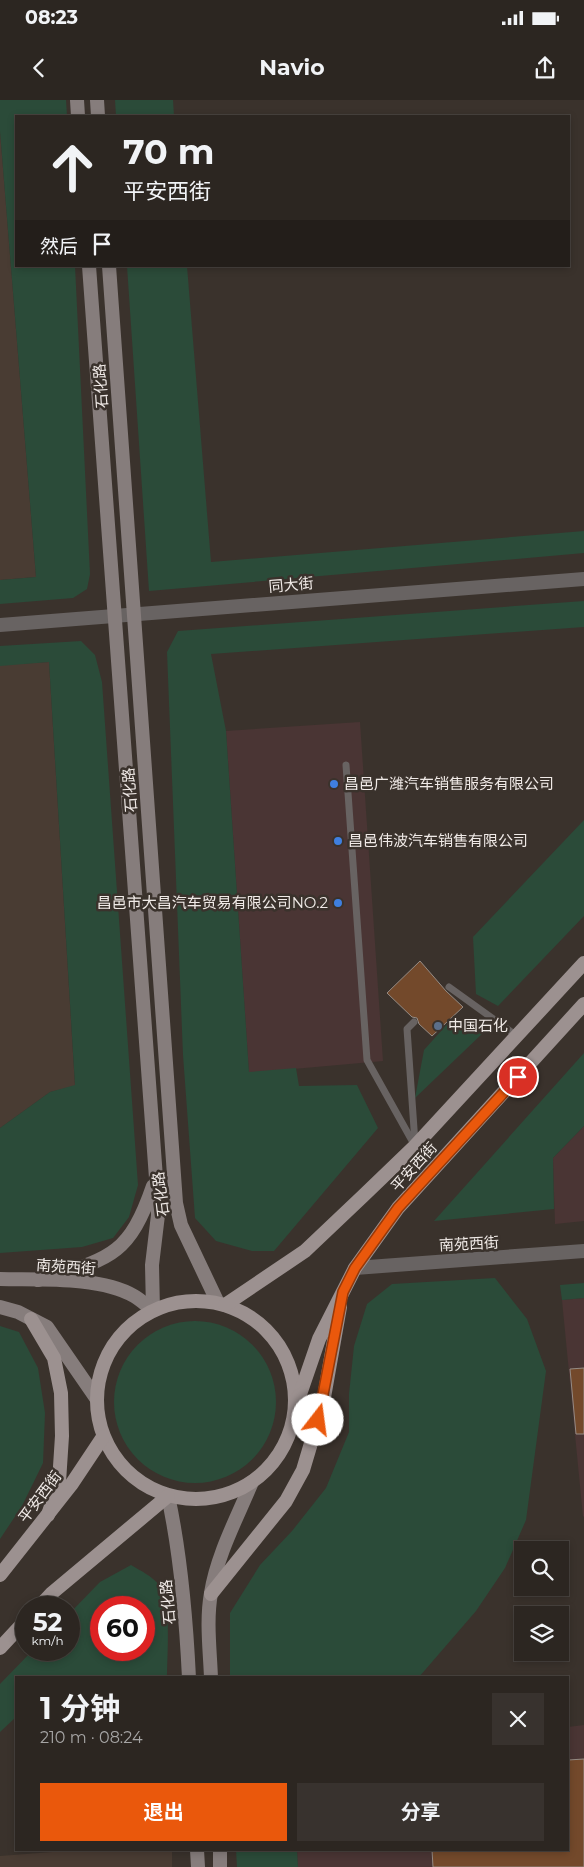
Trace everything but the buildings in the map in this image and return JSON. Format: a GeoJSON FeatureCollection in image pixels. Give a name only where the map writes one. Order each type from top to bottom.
{"type":"FeatureCollection","features":[{"type":"Feature","properties":{"kind":"main road"},"geometry":{"type":"LineString","coordinates":[[77,100],[78,115]]}},
{"type":"Feature","properties":{"kind":"main road"},"geometry":{"type":"LineString","coordinates":[[97,100],[98,115]]}},
{"type":"Feature","properties":{"kind":"main road","name":"石化路"},"geometry":{"type":"LineString","coordinates":[[89,267],[156,1178],[158,1214],[152,1264],[153,1310]]}},
{"type":"Feature","properties":{"kind":"main road","name":"石化路"},"geometry":{"type":"LineString","coordinates":[[109,267],[176,1204],[181,1225],[221,1304]]}},
{"type":"Feature","properties":{"kind":"main road","name":"平安西街"},"geometry":{"type":"LineString","coordinates":[[221,1304],[305,1251],[415,1146],[584,963]]}},
{"type":"Feature","properties":{"kind":"main road","name":"平安西街"},"geometry":{"type":"LineString","coordinates":[[296,1405],[319,1340],[355,1268],[398,1208],[584,1004]]}},
{"type":"Feature","properties":{"kind":"main road"},"geometry":{"type":"LineString","coordinates":[[38,1280],[92,1263],[116,1252],[130,1238],[143,1215],[156,1178]]}},
{"type":"Feature","properties":{"kind":"main road","name":"南苑西街"},"geometry":{"type":"LineString","coordinates":[[0,1279],[76,1282],[109,1286],[133,1296],[153,1310]]}},
{"type":"Feature","properties":{"kind":"main road"},"geometry":{"type":"LineString","coordinates":[[211,1594],[286,1501],[303,1470],[323,1403],[343,1292]]}},
{"type":"Feature","properties":{"kind":"main road"},"geometry":{"type":"LineString","coordinates":[[178,1302],[221,1304],[254,1320],[278,1343],[292,1373],[296,1405],[290,1435],[275,1462],[252,1482],[226,1495],[197,1500],[168,1496],[141,1483],[118,1463],[103,1437],[98,1418],[96,1398],[100,1372],[110,1349],[126,1329],[153,1310],[178,1302]]}},
{"type":"Feature","properties":{"kind":"main road"},"geometry":{"type":"LineString","coordinates":[[0,1308],[47,1327],[96,1398]]}},
{"type":"Feature","properties":{"kind":"main road"},"geometry":{"type":"LineString","coordinates":[[30,1319],[54,1358],[61,1393],[60,1482],[48,1515]]}},
{"type":"Feature","properties":{"kind":"main road","name":"平安西街"},"geometry":{"type":"LineString","coordinates":[[0,1575],[48,1515],[103,1437]]}},
{"type":"Feature","properties":{"kind":"main road"},"geometry":{"type":"LineString","coordinates":[[211,1676],[209,1639],[211,1594],[221,1556],[252,1482]]}},
{"type":"Feature","properties":{"kind":"main road"},"geometry":{"type":"LineString","coordinates":[[49,1596],[168,1496]]}},
{"type":"Feature","properties":{"kind":"main road","name":"石化路"},"geometry":{"type":"LineString","coordinates":[[168,1496],[176,1531],[185,1594],[189,1676]]}},
{"type":"Feature","properties":{"kind":"main road"},"geometry":{"type":"LineString","coordinates":[[0,1648],[15,1632]]}},
{"type":"Feature","properties":{"kind":"main road"},"geometry":{"type":"LineString","coordinates":[[197,1851],[198,1867]]}},
{"type":"Feature","properties":{"kind":"main road"},"geometry":{"type":"LineString","coordinates":[[220,1851],[220,1867]]}},
{"type":"Feature","properties":{"kind":"street","name":"同大街"},"geometry":{"type":"LineString","coordinates":[[0,625],[584,579]]}},
{"type":"Feature","properties":{"kind":"street","name":"南苑西街"},"geometry":{"type":"LineString","coordinates":[[355,1268],[584,1251]]}},
{"type":"Feature","properties":{"kind":"lane"},"geometry":{"type":"LineString","coordinates":[[346,764],[367,1060],[415,1146]]}},
{"type":"Feature","properties":{"kind":"lane"},"geometry":{"type":"LineString","coordinates":[[449,987],[517,1036]]}},
{"type":"Feature","properties":{"kind":"lane"},"geometry":{"type":"LineString","coordinates":[[414,1022],[407,1029],[415,1146]]}},
{"type":"Feature","properties":{"kind":"shaded area"},"geometry":{"type":"Polygon","coordinates":[[[0,131],[36,577],[0,580],[0,131]]]}},
{"type":"Feature","properties":{"kind":"shaded area"},"geometry":{"type":"Polygon","coordinates":[[[49,662],[75,1086],[50,1092],[0,1128],[0,665],[49,662]]]}},
{"type":"Feature","properties":{"kind":"shaded area"},"geometry":{"type":"Polygon","coordinates":[[[360,722],[383,1061],[249,1073],[226,731],[360,722]]]}},
{"type":"Feature","properties":{"kind":"shaded area"},"geometry":{"type":"Polygon","coordinates":[[[584,1126],[584,1221],[555,1224],[553,1158],[584,1126]]]}},
{"type":"Feature","properties":{"kind":"shaded area"},"geometry":{"type":"Polygon","coordinates":[[[584,1298],[584,1516],[583,1517],[562,1300],[584,1298]]]}},
{"type":"Feature","properties":{"kind":"shaded area"},"geometry":{"type":"Polygon","coordinates":[[[584,1725],[584,1867],[298,1867],[297,1851],[569,1851],[569,1727],[584,1725]]]}},
{"type":"Feature","properties":{"kind":"shaded area"},"geometry":{"type":"Polygon","coordinates":[[[65,1851],[172,1851],[172,1867],[0,1867],[0,1856],[65,1851]]]}},
{"type":"Feature","properties":{"kind":"green space"},"geometry":{"type":"Polygon","coordinates":[[[0,100],[66,100],[67,115],[15,115],[15,267],[75,267],[90,574],[87,589],[73,598],[0,604],[0,580],[36,577],[0,131],[0,100]]]}},
{"type":"Feature","properties":{"kind":"green space"},"geometry":{"type":"Polygon","coordinates":[[[115,100],[173,100],[174,115],[116,115],[115,100]]]}},
{"type":"Feature","properties":{"kind":"green space"},"geometry":{"type":"Polygon","coordinates":[[[127,267],[187,267],[211,562],[584,531],[584,553],[149,591],[127,267]]]}},
{"type":"Feature","properties":{"kind":"green space"},"geometry":{"type":"Polygon","coordinates":[[[584,601],[584,627],[211,654],[226,731],[249,1072],[296,1068],[299,1086],[357,1085],[378,1128],[274,1251],[252,1251],[216,1241],[195,1218],[183,1055],[167,652],[178,631],[584,601]]]}},
{"type":"Feature","properties":{"kind":"green space"},"geometry":{"type":"Polygon","coordinates":[[[81,641],[95,655],[102,682],[138,1185],[129,1217],[113,1238],[82,1247],[0,1253],[0,1128],[50,1092],[75,1085],[49,662],[0,666],[0,646],[81,641]]]}},
{"type":"Feature","properties":{"kind":"green space"},"geometry":{"type":"Polygon","coordinates":[[[584,820],[584,916],[498,1006],[476,994],[473,937],[584,820]]]}},
{"type":"Feature","properties":{"kind":"green space"},"geometry":{"type":"Polygon","coordinates":[[[450,1021],[485,1031],[415,1098],[424,1050],[450,1021]]]}},
{"type":"Feature","properties":{"kind":"green space"},"geometry":{"type":"Polygon","coordinates":[[[584,1053],[584,1126],[553,1158],[554,1209],[434,1221],[584,1053]]]}},
{"type":"Feature","properties":{"kind":"green space"},"geometry":{"type":"Polygon","coordinates":[[[495,1278],[527,1319],[546,1371],[526,1520],[517,1541],[514,1541],[514,1547],[505,1568],[476,1611],[420,1676],[230,1676],[230,1613],[260,1565],[292,1531],[326,1488],[349,1432],[349,1394],[354,1346],[367,1304],[392,1284],[495,1278]]]}},
{"type":"Feature","properties":{"kind":"green space"},"geometry":{"type":"Polygon","coordinates":[[[584,1283],[584,1298],[562,1300],[560,1285],[584,1283]]]}},
{"type":"Feature","properties":{"kind":"green space"},"geometry":{"type":"Polygon","coordinates":[[[203,1321],[219,1324],[233,1330],[253,1344],[263,1357],[273,1378],[276,1402],[273,1426],[263,1447],[253,1460],[240,1470],[219,1480],[187,1483],[171,1480],[157,1474],[143,1465],[132,1454],[117,1426],[114,1394],[117,1378],[123,1364],[132,1350],[143,1339],[171,1324],[203,1321]]]}},
{"type":"Feature","properties":{"kind":"green space"},"geometry":{"type":"Polygon","coordinates":[[[0,1326],[19,1332],[38,1368],[45,1413],[43,1463],[22,1506],[0,1539],[0,1326]]]}},
{"type":"Feature","properties":{"kind":"green space"},"geometry":{"type":"Polygon","coordinates":[[[131,1565],[150,1576],[159,1585],[166,1603],[167,1676],[15,1676],[15,1718],[0,1732],[0,1684],[22,1661],[80,1661],[80,1603],[100,1582],[131,1565]]]}},
{"type":"Feature","properties":{"kind":"green space"},"geometry":{"type":"Polygon","coordinates":[[[236,1851],[297,1851],[298,1867],[237,1867],[236,1851]]]}},
{"type":"Feature","properties":{"kind":"place","name":"昌邑广潍汽车销售服务有限公司"},"geometry":{"type":"Point","coordinates":[334,784]}},
{"type":"Feature","properties":{"kind":"place","name":"昌邑伟波汽车销售有限公司"},"geometry":{"type":"Point","coordinates":[338,841]}},
{"type":"Feature","properties":{"kind":"place","name":"昌邑市大昌汽车贸易有限公司NO.2"},"geometry":{"type":"Point","coordinates":[338,903]}},
{"type":"Feature","properties":{"kind":"place","name":"中国石化"},"geometry":{"type":"Point","coordinates":[438,1026]}},
{"type":"Feature","properties":{"kind":"route"},"geometry":{"type":"LineString","coordinates":[[318,1420],[323,1403],[343,1292],[355,1268],[398,1208],[518,1077]]}}]}
